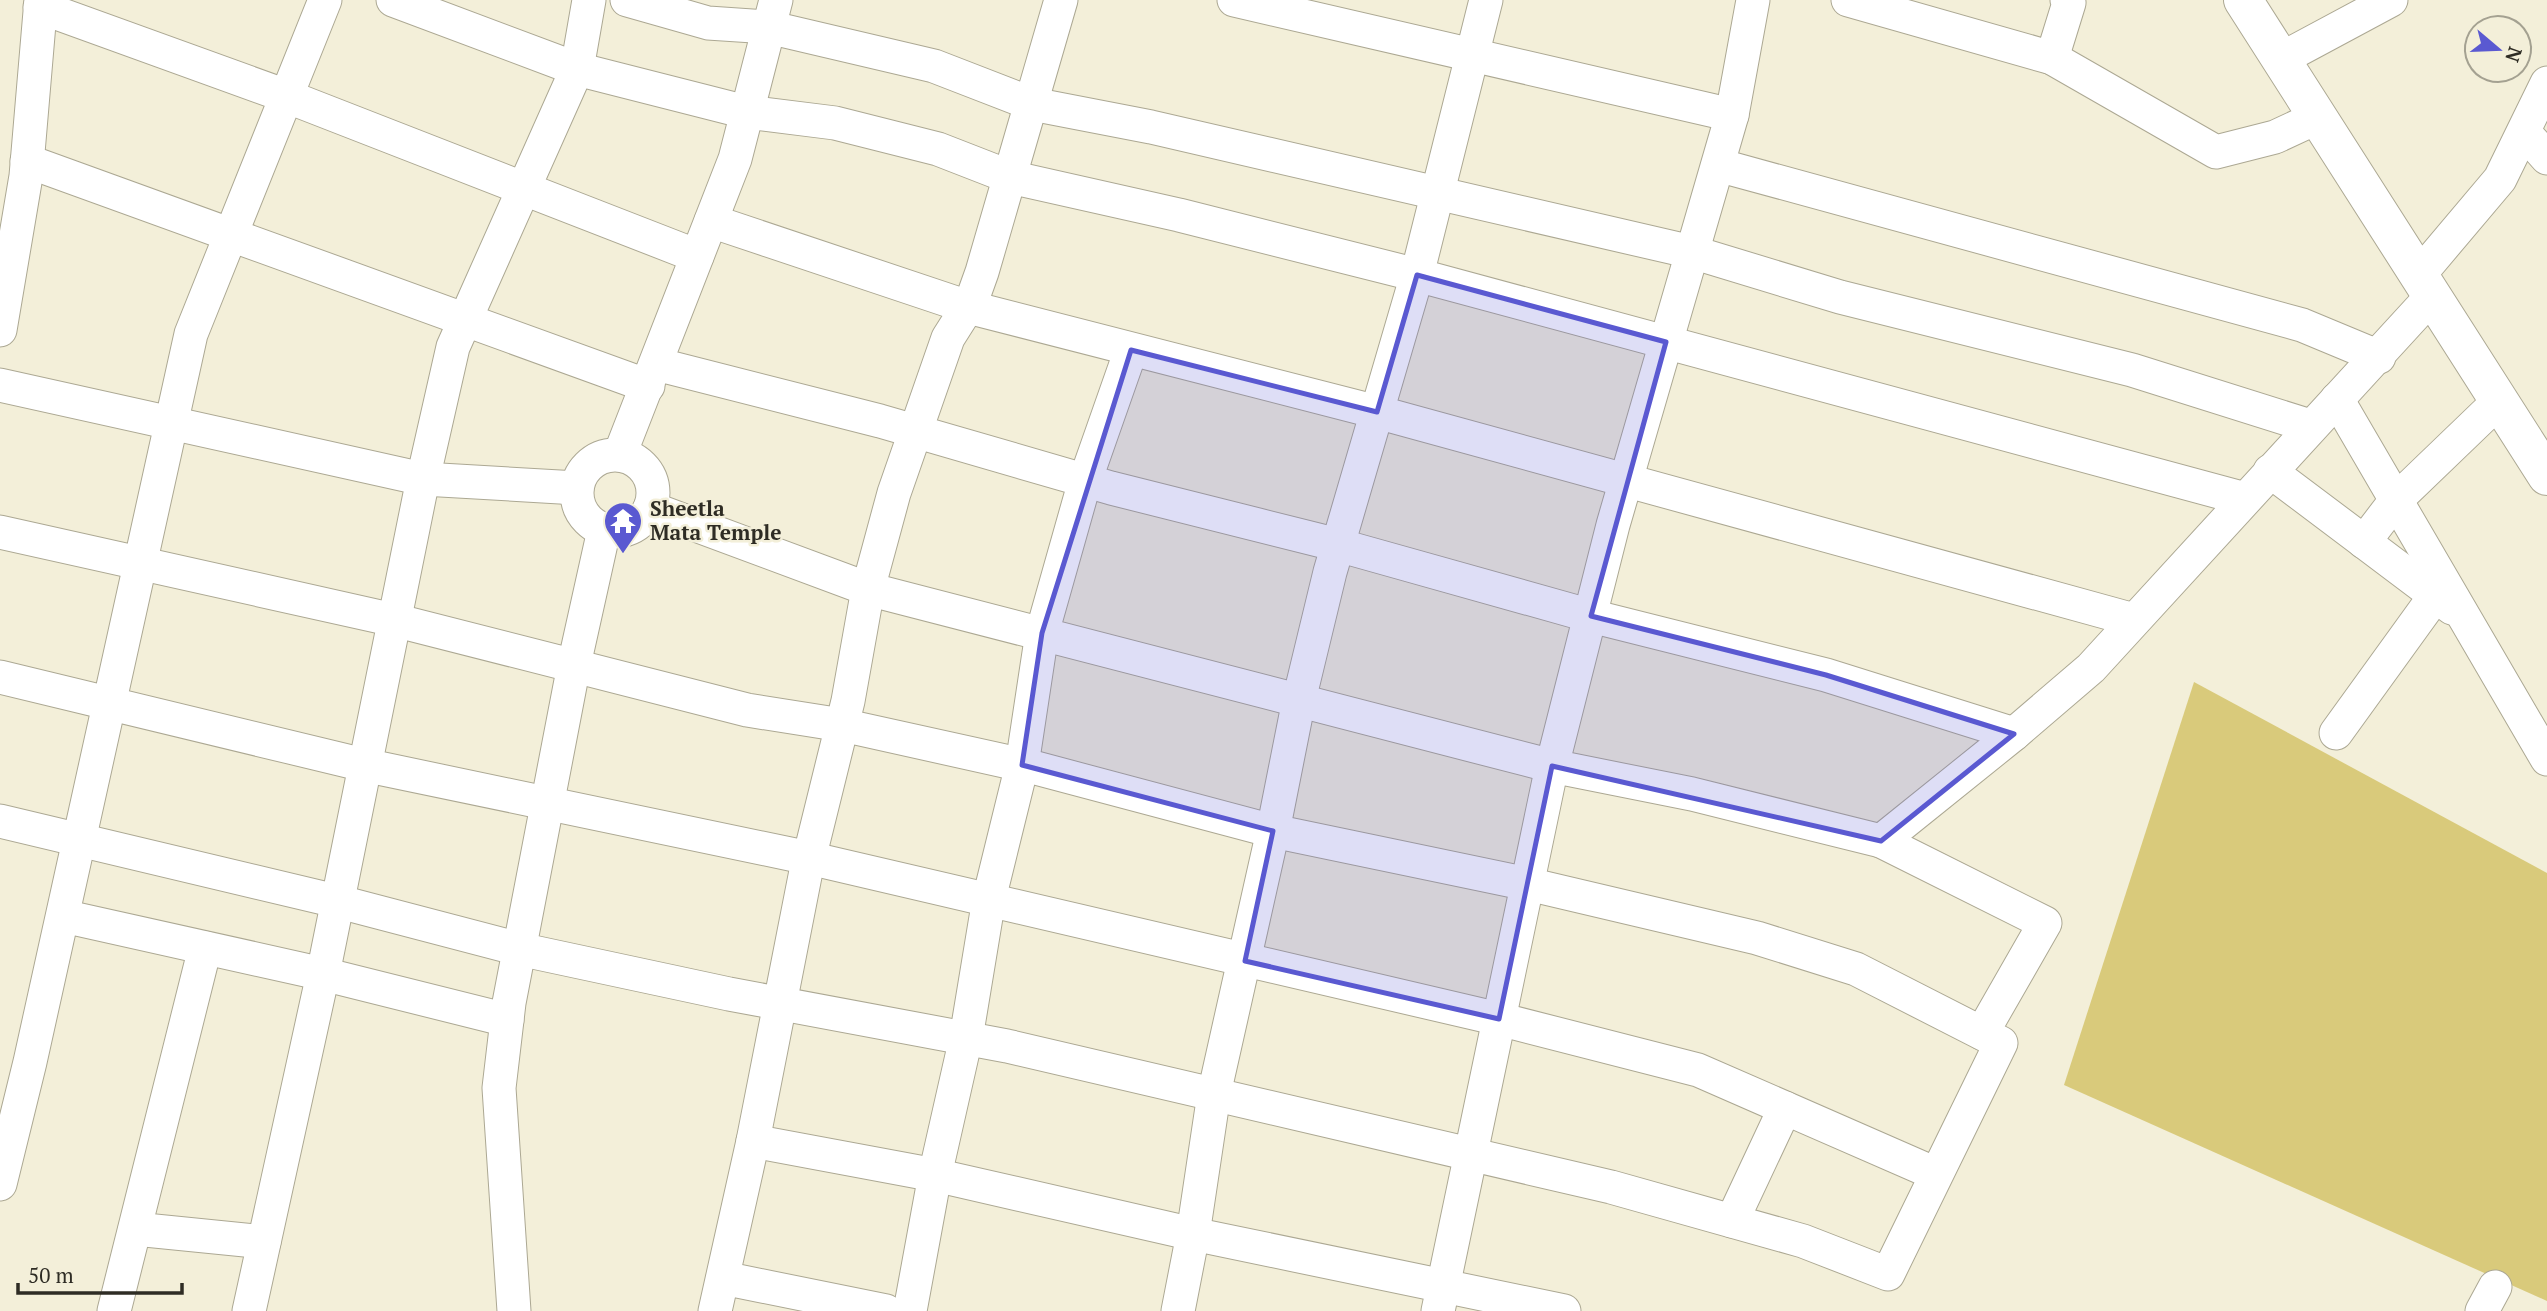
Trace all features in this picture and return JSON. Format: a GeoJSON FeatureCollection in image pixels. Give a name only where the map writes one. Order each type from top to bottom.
{"type":"FeatureCollection","features":[{"type":"Feature","properties":{"kind":"main road"},"geometry":{"type":"LineString","coordinates":[[2244,0],[2546,471]]}},
{"type":"Feature","properties":{"kind":"street"},"geometry":{"type":"LineString","coordinates":[[0,1181],[10,1103],[63,916],[191,334],[325,0]]}},
{"type":"Feature","properties":{"kind":"street"},"geometry":{"type":"LineString","coordinates":[[393,0],[577,69],[746,112],[835,123],[938,149],[1010,177],[1417,275],[2245,499]]}},
{"type":"Feature","properties":{"kind":"street"},"geometry":{"type":"LineString","coordinates":[[249,1311],[323,974],[423,479],[453,347],[577,69],[589,0]]}},
{"type":"Feature","properties":{"kind":"street"},"geometry":{"type":"LineString","coordinates":[[627,0],[708,23],[772,14],[934,66],[1032,104],[1151,127],[1438,191],[1692,252],[1840,297],[2132,370],[2311,426]]}},
{"type":"Feature","properties":{"kind":"street"},"geometry":{"type":"LineString","coordinates":[[715,1311],[753,1141],[809,858],[842,725],[868,589],[894,493],[948,338],[968,307],[1010,177],[1061,0]]}},
{"type":"Feature","properties":{"kind":"street"},"geometry":{"type":"LineString","coordinates":[[1234,0],[1732,115]]}},
{"type":"Feature","properties":{"kind":"street"},"geometry":{"type":"LineString","coordinates":[[1178,1311],[1194,1234],[1214,1094],[1245,961],[1299,700],[1338,545],[1417,275],[1486,0]]}},
{"type":"Feature","properties":{"kind":"street"},"geometry":{"type":"LineString","coordinates":[[1441,1298],[1552,766],[1626,481],[1732,115],[1753,0]]}},
{"type":"Feature","properties":{"kind":"street"},"geometry":{"type":"LineString","coordinates":[[1848,0],[2052,58],[2216,152],[2275,137],[2318,117]]}},
{"type":"Feature","properties":{"kind":"street"},"geometry":{"type":"LineString","coordinates":[[2052,58],[2069,3],[2067,0]]}},
{"type":"Feature","properties":{"kind":"street"},"geometry":{"type":"LineString","coordinates":[[2281,59],[2391,0]]}},
{"type":"Feature","properties":{"kind":"street"},"geometry":{"type":"LineString","coordinates":[[0,330],[27,161],[40,4],[698,256]]}},
{"type":"Feature","properties":{"kind":"street"},"geometry":{"type":"LineString","coordinates":[[620,454],[735,159],[772,14]]}},
{"type":"Feature","properties":{"kind":"street"},"geometry":{"type":"LineString","coordinates":[[1881,841],[2091,668],[2311,426],[2379,357],[2500,179],[2547,83]]}},
{"type":"Feature","properties":{"kind":"street"},"geometry":{"type":"LineString","coordinates":[[2524,132],[2547,158]]}},
{"type":"Feature","properties":{"kind":"street"},"geometry":{"type":"LineString","coordinates":[[27,161],[466,318],[652,375],[915,432],[1085,481],[1338,545],[1591,615],[1826,675],[2014,734]]}},
{"type":"Feature","properties":{"kind":"street"},"geometry":{"type":"LineString","coordinates":[[1718,165],[2302,326],[2379,357]]}},
{"type":"Feature","properties":{"kind":"street"},"geometry":{"type":"LineString","coordinates":[[711,221],[968,307],[1377,412],[2134,620]]}},
{"type":"Feature","properties":{"kind":"street"},"geometry":{"type":"LineString","coordinates":[[910,1311],[935,1175],[966,1038],[989,899],[1021,765],[1041,633],[1085,481],[1130,350]]}},
{"type":"Feature","properties":{"kind":"street"},"geometry":{"type":"LineString","coordinates":[[0,386],[423,479],[577,488]]}},
{"type":"Feature","properties":{"kind":"street"},"geometry":{"type":"LineString","coordinates":[[2337,399],[2547,759]]}},
{"type":"Feature","properties":{"kind":"street"},"geometry":{"type":"LineString","coordinates":[[2364,542],[2396,500],[2499,401]]}},
{"type":"Feature","properties":{"kind":"street"},"geometry":{"type":"LineString","coordinates":[[620,454],[640,463],[651,479],[653,495],[650,508],[633,527],[622,531],[604,530],[594,526],[582,513],[577,488],[580,476],[590,463],[598,458],[620,454]]}},
{"type":"Feature","properties":{"kind":"street"},"geometry":{"type":"LineString","coordinates":[[2270,471],[2465,618]]}},
{"type":"Feature","properties":{"kind":"street"},"geometry":{"type":"LineString","coordinates":[[650,508],[868,589],[1552,766],[1692,794],[1881,841],[2045,923],[1982,1033]]}},
{"type":"Feature","properties":{"kind":"street"},"geometry":{"type":"LineString","coordinates":[[514,1311],[499,1088],[507,1020],[520,949],[574,665],[604,530]]}},
{"type":"Feature","properties":{"kind":"street"},"geometry":{"type":"LineString","coordinates":[[0,532],[394,620],[747,710],[842,725],[1021,765],[1273,831],[1528,884],[1757,939],[1856,969],[2001,1042],[1888,1274],[1803,1241],[1611,1187],[966,1038],[781,1004],[520,949],[336,901],[0,821]]}},
{"type":"Feature","properties":{"kind":"street"},"geometry":{"type":"LineString","coordinates":[[2336,733],[2435,596]]}},
{"type":"Feature","properties":{"kind":"street"},"geometry":{"type":"LineString","coordinates":[[0,677],[364,765],[548,801],[809,858],[1500,1019],[1698,1070],[1936,1174]]}},
{"type":"Feature","properties":{"kind":"street"},"geometry":{"type":"LineString","coordinates":[[63,916],[323,974],[507,1020]]}},
{"type":"Feature","properties":{"kind":"street"},"geometry":{"type":"LineString","coordinates":[[114,1311],[205,948]]}},
{"type":"Feature","properties":{"kind":"street"},"geometry":{"type":"LineString","coordinates":[[1732,1221],[1785,1108]]}},
{"type":"Feature","properties":{"kind":"street"},"geometry":{"type":"LineString","coordinates":[[753,1141],[935,1175],[1194,1234],[1441,1298],[1564,1311]]}},
{"type":"Feature","properties":{"kind":"street"},"geometry":{"type":"LineString","coordinates":[[135,1229],[264,1242]]}},
{"type":"Feature","properties":{"kind":"street"},"geometry":{"type":"LineString","coordinates":[[723,1278],[886,1311]]}},
{"type":"Feature","properties":{"kind":"highlighted area"},"geometry":{"type":"Polygon","coordinates":[[[1417,275],[1666,342],[1591,616],[1826,675],[2014,734],[1881,841],[1552,766],[1499,1019],[1245,961],[1273,831],[1022,765],[1042,633],[1131,350],[1377,412],[1417,275]]]}},
{"type":"Feature","properties":{"kind":"shaded area"},"geometry":{"type":"Polygon","coordinates":[[[2194,682],[2547,873],[2547,1301],[2064,1085],[2194,682]]]}},
{"type":"Feature","properties":{"kind":"place","name":"Sheetla Mata Temple"},"geometry":{"type":"Point","coordinates":[623,555]}}]}
